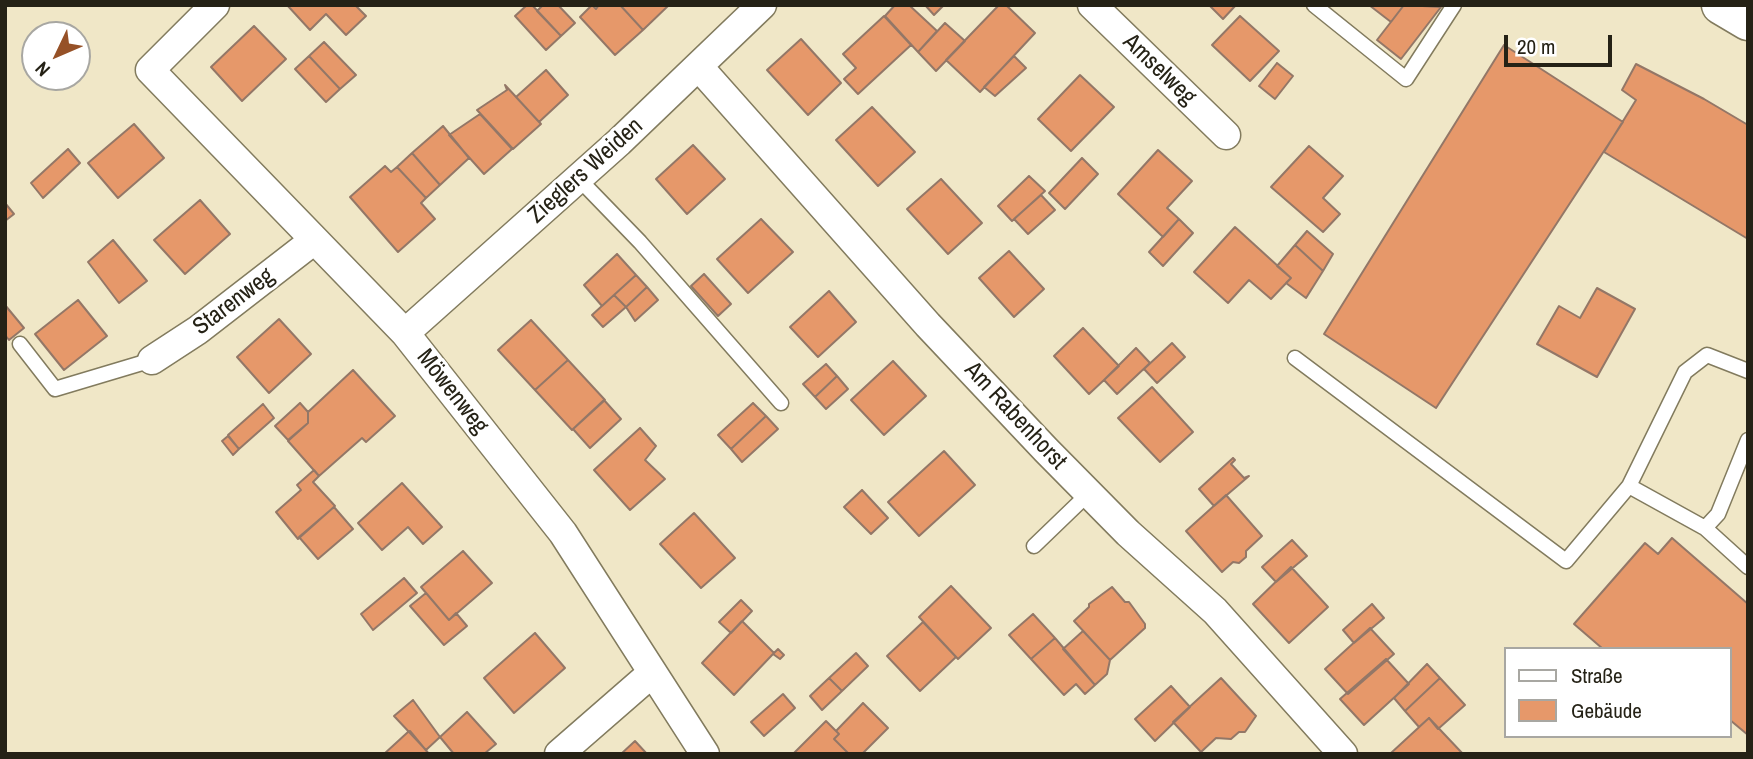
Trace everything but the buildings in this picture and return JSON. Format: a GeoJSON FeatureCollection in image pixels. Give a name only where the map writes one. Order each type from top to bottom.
{"type":"FeatureCollection","features":[{"type":"Feature","properties":{"kind":"main road"},"geometry":{"type":"LineString","coordinates":[[1721,5],[1748,21]]}},
{"type":"Feature","properties":{"kind":"street","name":"Möwenweg"},"geometry":{"type":"LineString","coordinates":[[215,5],[150,70],[405,333],[563,533],[705,754]]}},
{"type":"Feature","properties":{"kind":"street","name":"Zieglers Weiden"},"geometry":{"type":"LineString","coordinates":[[405,333],[699,67],[762,5]]}},
{"type":"Feature","properties":{"kind":"street","name":"Amselweg"},"geometry":{"type":"LineString","coordinates":[[1092,5],[1226,135]]}},
{"type":"Feature","properties":{"kind":"street","name":"Am Rabenhorst"},"geometry":{"type":"LineString","coordinates":[[699,67],[928,324],[1088,494],[1214,611],[1343,754]]}},
{"type":"Feature","properties":{"kind":"street","name":"Starenweg"},"geometry":{"type":"LineString","coordinates":[[152,360],[198,330],[313,240]]}},
{"type":"Feature","properties":{"kind":"street"},"geometry":{"type":"LineString","coordinates":[[559,754],[652,673]]}},
{"type":"Feature","properties":{"kind":"lane"},"geometry":{"type":"LineString","coordinates":[[1314,5],[1406,79],[1454,5]]}},
{"type":"Feature","properties":{"kind":"lane"},"geometry":{"type":"LineString","coordinates":[[578,178],[640,242],[781,403]]}},
{"type":"Feature","properties":{"kind":"lane"},"geometry":{"type":"LineString","coordinates":[[20,344],[55,389],[152,360]]}},
{"type":"Feature","properties":{"kind":"lane"},"geometry":{"type":"LineString","coordinates":[[1296,358],[1566,561],[1629,486],[1685,372],[1707,355],[1748,371]]}},
{"type":"Feature","properties":{"kind":"lane"},"geometry":{"type":"LineString","coordinates":[[1705,528],[1718,514],[1748,440]]}},
{"type":"Feature","properties":{"kind":"lane"},"geometry":{"type":"LineString","coordinates":[[1629,486],[1705,528],[1748,567]]}},
{"type":"Feature","properties":{"kind":"lane"},"geometry":{"type":"LineString","coordinates":[[1034,546],[1088,494]]}}]}
